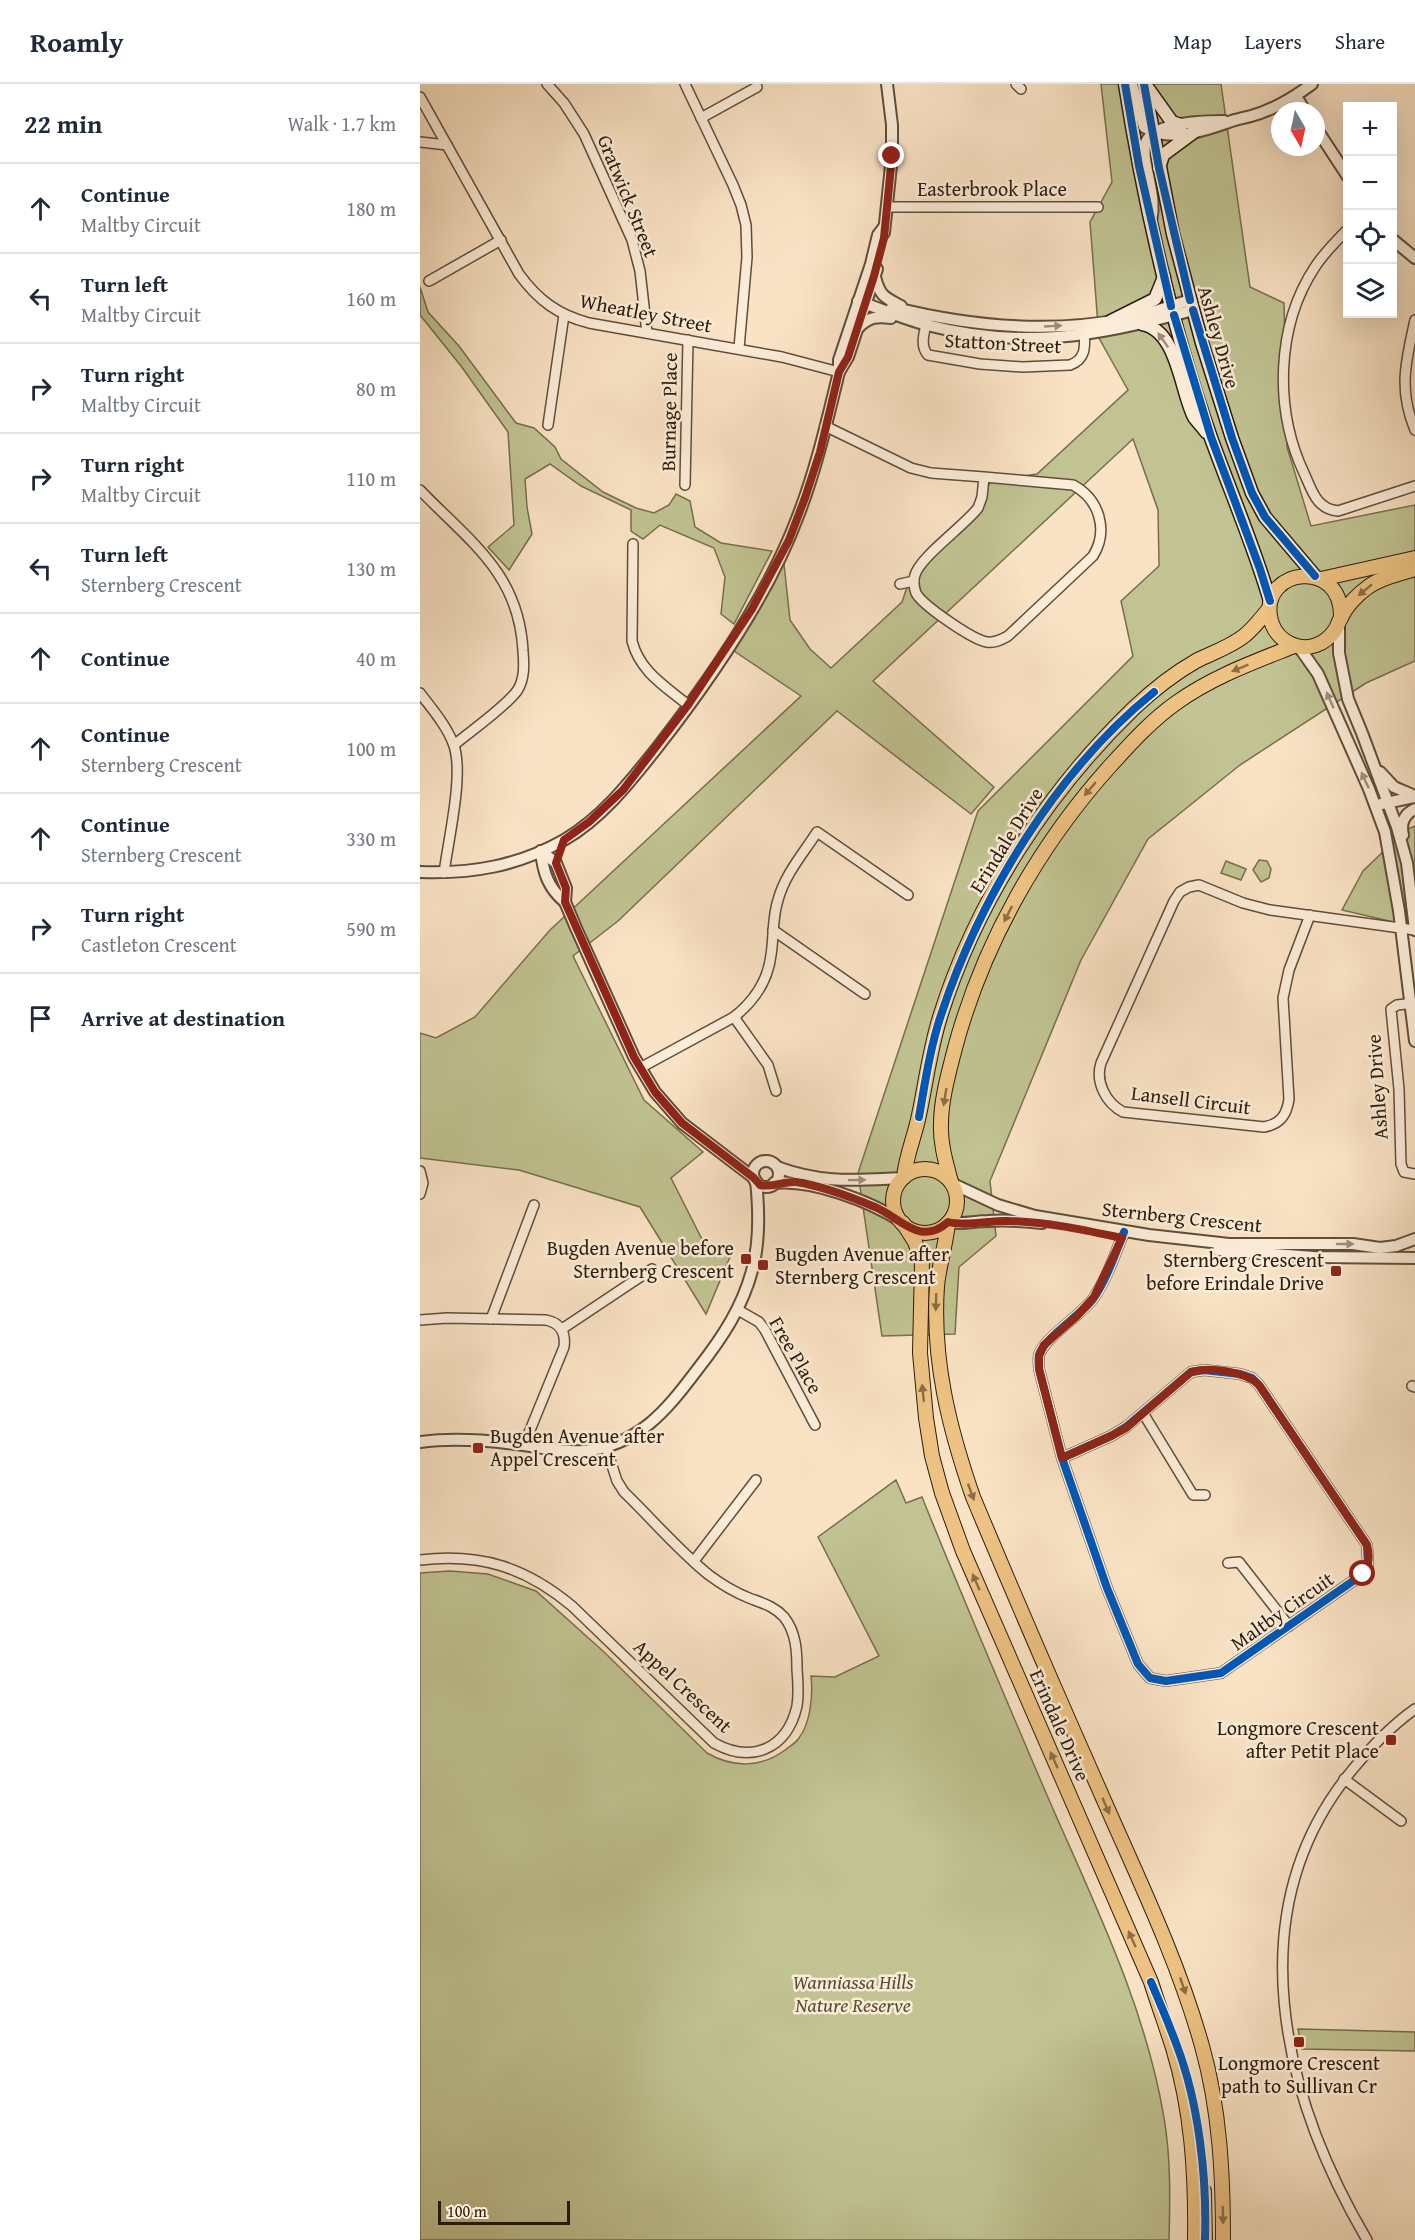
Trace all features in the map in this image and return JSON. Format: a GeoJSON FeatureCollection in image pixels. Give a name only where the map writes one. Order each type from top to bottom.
{"type":"FeatureCollection","features":[{"type":"Feature","properties":{"kind":"main road","name":"Ashley Drive"},"geometry":{"type":"LineString","coordinates":[[1125,84],[1151,221],[1185,371],[1260,569],[1270,605]]}},
{"type":"Feature","properties":{"kind":"main road","name":"Ashley Drive"},"geometry":{"type":"LineString","coordinates":[[1144,84],[1159,168],[1192,305],[1215,386],[1252,493],[1266,517],[1318,578]]}},
{"type":"Feature","properties":{"kind":"main road"},"geometry":{"type":"LineString","coordinates":[[1144,84],[1172,122],[1181,125]]}},
{"type":"Feature","properties":{"kind":"main road"},"geometry":{"type":"LineString","coordinates":[[1159,168],[1163,155],[1194,132]]}},
{"type":"Feature","properties":{"kind":"main road"},"geometry":{"type":"LineString","coordinates":[[1111,321],[1155,299],[1164,277]]}},
{"type":"Feature","properties":{"kind":"main road"},"geometry":{"type":"LineString","coordinates":[[1142,324],[1152,327],[1163,339],[1185,371]]}},
{"type":"Feature","properties":{"kind":"main road"},"geometry":{"type":"LineString","coordinates":[[1415,558],[1318,578],[1293,577],[1275,591],[1270,605],[1271,622],[1281,638],[1297,646],[1319,644],[1327,639],[1358,596],[1370,585],[1415,568]]}},
{"type":"Feature","properties":{"kind":"main road"},"geometry":{"type":"LineString","coordinates":[[1318,578],[1333,589],[1338,597],[1340,620]]}},
{"type":"Feature","properties":{"kind":"main road","name":"Erindale Drive"},"geometry":{"type":"LineString","coordinates":[[904,1177],[940,1016],[971,937],[1028,835],[1089,756],[1136,707],[1193,663],[1244,636],[1270,605]]}},
{"type":"Feature","properties":{"kind":"main road","name":"Erindale Drive"},"geometry":{"type":"LineString","coordinates":[[951,1182],[942,1143],[941,1124],[958,1036],[993,944],[1040,857],[1102,775],[1152,723],[1175,703],[1227,673],[1297,646]]}},
{"type":"Feature","properties":{"kind":"main road"},"geometry":{"type":"LineString","coordinates":[[920,1169],[932,1169],[943,1174],[951,1182],[956,1194],[957,1206],[948,1223],[938,1230],[926,1232],[913,1230],[902,1222],[893,1202],[896,1189],[904,1177],[920,1169]]}},
{"type":"Feature","properties":{"kind":"main road","name":"Erindale Drive"},"geometry":{"type":"LineString","coordinates":[[902,1222],[915,1242],[922,1262],[920,1353],[922,1386],[932,1456],[945,1503],[963,1551],[1151,1982],[1173,2049],[1185,2097],[1195,2180],[1195,2240]]}},
{"type":"Feature","properties":{"kind":"main road","name":"Erindale Drive"},"geometry":{"type":"LineString","coordinates":[[948,1223],[937,1285],[936,1311],[938,1358],[949,1422],[973,1497],[1163,1936],[1192,2014],[1203,2048],[1216,2117],[1222,2174],[1223,2240]]}},
{"type":"Feature","properties":{"kind":"main road"},"geometry":{"type":"LineString","coordinates":[[1151,1982],[1178,2047],[1191,2095],[1203,2176],[1205,2240]]}},
{"type":"Feature","properties":{"kind":"street","name":"Gratwick Street"},"geometry":{"type":"LineString","coordinates":[[547,84],[564,103],[584,134],[632,240],[640,271],[646,333]]}},
{"type":"Feature","properties":{"kind":"street"},"geometry":{"type":"LineString","coordinates":[[685,84],[733,185],[746,225],[747,257],[739,348]]}},
{"type":"Feature","properties":{"kind":"street"},"geometry":{"type":"LineString","coordinates":[[420,872],[479,871],[517,861],[564,840],[595,817],[623,790],[688,705],[754,604],[776,566],[797,519],[812,477],[839,372],[838,360],[874,276],[884,238],[892,156],[892,125],[887,84]]}},
{"type":"Feature","properties":{"kind":"street"},"geometry":{"type":"LineString","coordinates":[[1132,84],[1144,127],[1154,133],[1168,135],[1210,129],[1263,112],[1296,96],[1312,84]]}},
{"type":"Feature","properties":{"kind":"street"},"geometry":{"type":"LineString","coordinates":[[701,118],[757,87]]}},
{"type":"Feature","properties":{"kind":"street"},"geometry":{"type":"LineString","coordinates":[[1296,96],[1300,102]]}},
{"type":"Feature","properties":{"kind":"street","name":"Wheatley Street"},"geometry":{"type":"LineString","coordinates":[[420,98],[530,289],[543,302],[564,315],[589,323],[739,348],[839,372]]}},
{"type":"Feature","properties":{"kind":"street"},"geometry":{"type":"LineString","coordinates":[[1151,221],[1154,207],[1144,152],[1146,142],[1154,133],[1167,127],[1230,121]]}},
{"type":"Feature","properties":{"kind":"street"},"geometry":{"type":"LineString","coordinates":[[420,142],[447,145]]}},
{"type":"Feature","properties":{"kind":"street"},"geometry":{"type":"LineString","coordinates":[[1325,142],[1343,171]]}},
{"type":"Feature","properties":{"kind":"street","name":"Easterbrook Place"},"geometry":{"type":"LineString","coordinates":[[887,207],[1098,207]]}},
{"type":"Feature","properties":{"kind":"street"},"geometry":{"type":"LineString","coordinates":[[839,372],[844,366],[858,328],[878,235],[884,227]]}},
{"type":"Feature","properties":{"kind":"street"},"geometry":{"type":"LineString","coordinates":[[1343,234],[1315,267],[1302,290],[1293,314],[1284,367],[1284,395],[1291,436],[1299,462],[1317,500],[1328,510],[1338,511],[1415,486]]}},
{"type":"Feature","properties":{"kind":"street"},"geometry":{"type":"LineString","coordinates":[[429,280],[501,240]]}},
{"type":"Feature","properties":{"kind":"street"},"geometry":{"type":"LineString","coordinates":[[1397,243],[1415,258]]}},
{"type":"Feature","properties":{"kind":"street"},"geometry":{"type":"LineString","coordinates":[[874,276],[879,290],[886,299],[910,316]]}},
{"type":"Feature","properties":{"kind":"street","name":"Statton Street"},"geometry":{"type":"LineString","coordinates":[[863,300],[963,333],[1004,338],[1044,338],[1084,330],[1142,324],[1192,305]]}},
{"type":"Feature","properties":{"kind":"street","name":"Statton Street"},"geometry":{"type":"LineString","coordinates":[[1084,330],[1111,321],[1172,311]]}},
{"type":"Feature","properties":{"kind":"street"},"geometry":{"type":"LineString","coordinates":[[548,425],[564,315]]}},
{"type":"Feature","properties":{"kind":"street"},"geometry":{"type":"LineString","coordinates":[[858,328],[868,319],[878,316],[910,316]]}},
{"type":"Feature","properties":{"kind":"street","name":"Statton Street"},"geometry":{"type":"LineString","coordinates":[[927,320],[923,344],[924,351],[928,355],[990,365],[1023,367],[1076,363],[1084,351],[1084,330]]}},
{"type":"Feature","properties":{"kind":"street"},"geometry":{"type":"LineString","coordinates":[[1415,320],[1404,380],[1405,398],[1415,430]]}},
{"type":"Feature","properties":{"kind":"street","name":"Burnage Place"},"geometry":{"type":"LineString","coordinates":[[685,485],[688,340]]}},
{"type":"Feature","properties":{"kind":"street"},"geometry":{"type":"LineString","coordinates":[[825,426],[911,468],[931,472],[1073,485],[1082,490],[1094,504],[1101,524],[1101,536],[1093,556],[1008,636],[989,643],[975,638],[922,601],[916,592],[914,581],[920,565],[978,508],[982,497],[984,477]]}},
{"type":"Feature","properties":{"kind":"street"},"geometry":{"type":"LineString","coordinates":[[420,490],[488,560],[506,582],[517,609],[522,637],[523,677],[516,691],[454,745]]}},
{"type":"Feature","properties":{"kind":"street"},"geometry":{"type":"LineString","coordinates":[[633,544],[632,641],[635,653],[645,669],[688,705]]}},
{"type":"Feature","properties":{"kind":"street"},"geometry":{"type":"LineString","coordinates":[[900,584],[914,581]]}},
{"type":"Feature","properties":{"kind":"street"},"geometry":{"type":"LineString","coordinates":[[1340,620],[1339,653],[1348,699],[1390,807],[1403,851],[1415,930]]}},
{"type":"Feature","properties":{"kind":"street","name":"Ashley Drive"},"geometry":{"type":"LineString","coordinates":[[1297,646],[1318,674],[1385,832],[1413,1003],[1415,1041]]}},
{"type":"Feature","properties":{"kind":"street"},"geometry":{"type":"LineString","coordinates":[[420,693],[445,727],[454,745],[458,765],[444,873]]}},
{"type":"Feature","properties":{"kind":"street"},"geometry":{"type":"LineString","coordinates":[[1346,737],[1358,723]]}},
{"type":"Feature","properties":{"kind":"street"},"geometry":{"type":"LineString","coordinates":[[1374,765],[1394,787],[1415,796]]}},
{"type":"Feature","properties":{"kind":"street"},"geometry":{"type":"LineString","coordinates":[[1377,810],[1415,796]]}},
{"type":"Feature","properties":{"kind":"street"},"geometry":{"type":"LineString","coordinates":[[1390,807],[1415,807]]}},
{"type":"Feature","properties":{"kind":"street"},"geometry":{"type":"LineString","coordinates":[[1403,851],[1402,822],[1415,807]]}},
{"type":"Feature","properties":{"kind":"street"},"geometry":{"type":"LineString","coordinates":[[640,1068],[734,1017],[758,992],[771,957],[777,902],[783,885],[818,832],[908,895]]}},
{"type":"Feature","properties":{"kind":"street"},"geometry":{"type":"LineString","coordinates":[[556,863],[564,840]]}},
{"type":"Feature","properties":{"kind":"street"},"geometry":{"type":"LineString","coordinates":[[541,851],[556,863],[566,888],[565,902],[578,934],[640,1068],[660,1098],[682,1123],[765,1186],[796,1182],[819,1188],[876,1207],[902,1222]]}},
{"type":"Feature","properties":{"kind":"street"},"geometry":{"type":"LineString","coordinates":[[541,851],[543,869],[555,894],[565,902]]}},
{"type":"Feature","properties":{"kind":"street"},"geometry":{"type":"LineString","coordinates":[[517,861],[527,862],[543,869]]}},
{"type":"Feature","properties":{"kind":"street","name":"Lansell Circuit"},"geometry":{"type":"LineString","coordinates":[[1310,915],[1284,988],[1283,1016],[1289,1099],[1288,1109],[1277,1124],[1264,1127],[1124,1112],[1109,1101],[1099,1077],[1101,1063],[1180,892],[1189,887],[1204,886],[1244,903],[1270,910],[1310,915],[1415,930]]}},
{"type":"Feature","properties":{"kind":"street"},"geometry":{"type":"LineString","coordinates":[[773,930],[865,994]]}},
{"type":"Feature","properties":{"kind":"street","name":"Ashley Drive"},"geometry":{"type":"LineString","coordinates":[[1413,1003],[1397,1005],[1390,1009],[1399,1089],[1401,1164],[1404,1172],[1415,1174]]}},
{"type":"Feature","properties":{"kind":"street"},"geometry":{"type":"LineString","coordinates":[[734,1017],[768,1065],[776,1091]]}},
{"type":"Feature","properties":{"kind":"street"},"geometry":{"type":"LineString","coordinates":[[730,1160],[744,1164],[768,1161],[777,1167],[795,1173],[831,1180],[858,1181],[904,1177]]}},
{"type":"Feature","properties":{"kind":"street"},"geometry":{"type":"LineString","coordinates":[[759,1163],[754,1170],[759,1212]]}},
{"type":"Feature","properties":{"kind":"street"},"geometry":{"type":"LineString","coordinates":[[420,1442],[469,1440],[524,1445],[561,1452],[584,1451],[606,1447],[634,1435],[652,1423],[668,1408],[722,1338],[738,1310],[754,1265],[762,1200],[779,1173],[777,1167]]}},
{"type":"Feature","properties":{"kind":"street"},"geometry":{"type":"LineString","coordinates":[[420,1171],[423,1183],[420,1194]]}},
{"type":"Feature","properties":{"kind":"street","name":"Sternberg Crescent"},"geometry":{"type":"LineString","coordinates":[[951,1182],[1014,1210],[1123,1235]]}},
{"type":"Feature","properties":{"kind":"street"},"geometry":{"type":"LineString","coordinates":[[491,1319],[534,1205]]}},
{"type":"Feature","properties":{"kind":"street","name":"Sternberg Crescent"},"geometry":{"type":"LineString","coordinates":[[948,1223],[958,1225],[987,1221],[1031,1222],[1293,1256],[1415,1258]]}},
{"type":"Feature","properties":{"kind":"street","name":"Maltby Circuit"},"geometry":{"type":"LineString","coordinates":[[1062,1458],[1111,1436],[1143,1413],[1184,1377],[1195,1371],[1240,1374],[1252,1378],[1367,1545],[1368,1565],[1363,1574],[1221,1673],[1166,1681],[1146,1675],[1138,1664],[1107,1588],[1062,1458],[1039,1369],[1039,1356],[1044,1345],[1076,1317],[1094,1297],[1123,1235]]}},
{"type":"Feature","properties":{"kind":"street","name":"Sternberg Crescent"},"geometry":{"type":"LineString","coordinates":[[1203,1245],[1353,1244],[1388,1248],[1415,1239]]}},
{"type":"Feature","properties":{"kind":"street"},"geometry":{"type":"LineString","coordinates":[[562,1329],[652,1269]]}},
{"type":"Feature","properties":{"kind":"street","name":"Free Place"},"geometry":{"type":"LineString","coordinates":[[738,1310],[759,1322],[765,1330],[815,1425]]}},
{"type":"Feature","properties":{"kind":"street"},"geometry":{"type":"LineString","coordinates":[[420,1320],[546,1320],[554,1322],[562,1329],[565,1339],[564,1347],[524,1445]]}},
{"type":"Feature","properties":{"kind":"street"},"geometry":{"type":"LineString","coordinates":[[1143,1413],[1193,1495]]}},
{"type":"Feature","properties":{"kind":"street","name":"Appel Crescent"},"geometry":{"type":"LineString","coordinates":[[420,1560],[476,1559],[510,1567],[532,1577],[553,1590],[572,1606],[714,1743],[740,1754],[754,1753],[773,1745],[783,1735],[797,1707],[797,1651],[794,1637],[784,1618],[775,1609],[728,1588],[694,1562],[624,1492],[617,1481],[606,1447]]}},
{"type":"Feature","properties":{"kind":"street"},"geometry":{"type":"LineString","coordinates":[[694,1562],[756,1480]]}},
{"type":"Feature","properties":{"kind":"street"},"geometry":{"type":"LineString","coordinates":[[1193,1495],[1205,1495]]}},
{"type":"Feature","properties":{"kind":"street"},"geometry":{"type":"LineString","coordinates":[[1187,1506],[1193,1495]]}},
{"type":"Feature","properties":{"kind":"street"},"geometry":{"type":"LineString","coordinates":[[1239,1562],[1244,1551]]}},
{"type":"Feature","properties":{"kind":"street"},"geometry":{"type":"LineString","coordinates":[[1239,1562],[1289,1626]]}},
{"type":"Feature","properties":{"kind":"street"},"geometry":{"type":"LineString","coordinates":[[1228,1563],[1239,1562]]}},
{"type":"Feature","properties":{"kind":"street"},"geometry":{"type":"LineString","coordinates":[[1367,2240],[1339,2187],[1320,2144],[1305,2100],[1287,2032],[1281,1980],[1285,1923],[1294,1879],[1318,1818],[1344,1779],[1372,1745],[1415,1709]]}},
{"type":"Feature","properties":{"kind":"street"},"geometry":{"type":"LineString","coordinates":[[1344,1779],[1401,1821]]}},
{"type":"Feature","properties":{"kind":"green space"},"geometry":{"type":"Polygon","coordinates":[[[1101,84],[1221,84],[1250,287],[1284,303],[1287,447],[1311,526],[1415,505],[1415,661],[1366,683],[1240,765],[1148,839],[1081,960],[990,1181],[996,1236],[959,1267],[955,1334],[882,1336],[858,1173],[978,811],[1133,656],[1121,601],[1159,566],[1158,510],[1133,439],[873,681],[994,787],[971,814],[837,711],[618,921],[573,956],[644,1100],[703,1152],[671,1178],[709,1253],[732,1252],[706,1314],[640,1207],[519,1170],[420,1158],[420,1033],[436,1038],[475,1017],[550,930],[801,696],[734,651],[784,564],[790,620],[810,649],[831,668],[902,602],[909,581],[982,507],[990,481],[1037,474],[1128,390],[1099,338],[1090,222],[1112,182],[1101,84]]]}},
{"type":"Feature","properties":{"kind":"green space"},"geometry":{"type":"Polygon","coordinates":[[[420,287],[428,312],[459,346],[516,423],[534,428],[555,447],[561,459],[603,492],[636,508],[654,513],[669,505],[676,494],[690,501],[695,527],[721,543],[772,551],[734,624],[721,614],[725,577],[714,548],[660,525],[643,539],[631,531],[631,510],[581,486],[550,464],[525,479],[532,534],[509,570],[488,547],[514,525],[508,432],[461,366],[420,315],[420,287]]]}},
{"type":"Feature","properties":{"kind":"green space"},"geometry":{"type":"Polygon","coordinates":[[[1415,826],[1415,927],[1342,910],[1363,871],[1406,830],[1415,826]]]}},
{"type":"Feature","properties":{"kind":"green space"},"geometry":{"type":"Polygon","coordinates":[[[1259,860],[1267,861],[1271,869],[1269,878],[1261,882],[1253,870],[1259,860]]]}},
{"type":"Feature","properties":{"kind":"green space"},"geometry":{"type":"Polygon","coordinates":[[[1226,861],[1246,869],[1241,880],[1221,873],[1226,861]]]}},
{"type":"Feature","properties":{"kind":"green space","name":"Wanniassa Hills Nature Reserve"},"geometry":{"type":"Polygon","coordinates":[[[896,1480],[906,1503],[922,1497],[1012,1714],[1114,1949],[1129,1990],[1144,2032],[1164,2118],[1169,2164],[1169,2240],[420,2240],[420,1573],[450,1571],[488,1574],[536,1591],[604,1652],[707,1753],[737,1763],[757,1763],[776,1756],[799,1738],[810,1708],[811,1676],[835,1677],[879,1656],[818,1537],[896,1480]]]}},
{"type":"Feature","properties":{"kind":"green space"},"geometry":{"type":"Polygon","coordinates":[[[1298,2029],[1415,2032],[1415,2051],[1302,2049],[1298,2029]]]}},
{"type":"Feature","properties":{"kind":"cycle path"},"geometry":{"type":"LineString","coordinates":[[1125,84],[1139,166],[1171,306]]}},
{"type":"Feature","properties":{"kind":"cycle path"},"geometry":{"type":"LineString","coordinates":[[1144,84],[1159,168],[1190,300]]}},
{"type":"Feature","properties":{"kind":"cycle path"},"geometry":{"type":"LineString","coordinates":[[1193,310],[1232,438],[1252,493],[1265,517],[1315,576]]}},
{"type":"Feature","properties":{"kind":"cycle path"},"geometry":{"type":"LineString","coordinates":[[1174,315],[1211,437],[1270,601]]}},
{"type":"Feature","properties":{"kind":"cycle path"},"geometry":{"type":"LineString","coordinates":[[919,1117],[941,1015],[957,970],[1000,882],[1025,839],[1085,759],[1118,724],[1154,692]]}},
{"type":"Feature","properties":{"kind":"cycle path"},"geometry":{"type":"LineString","coordinates":[[1062,1458],[1107,1588],[1138,1664],[1150,1678],[1166,1681],[1221,1673],[1363,1574],[1368,1565],[1367,1545],[1252,1378],[1240,1374],[1204,1370],[1191,1372],[1126,1427],[1062,1458],[1039,1369],[1039,1355],[1047,1342],[1093,1299],[1107,1275],[1124,1232]]}},
{"type":"Feature","properties":{"kind":"cycle path"},"geometry":{"type":"LineString","coordinates":[[1151,1982],[1177,2046],[1191,2092],[1203,2167],[1205,2240]]}},
{"type":"Feature","properties":{"kind":"place","name":"Bugden Avenue before Sternberg Crescent"},"geometry":{"type":"Point","coordinates":[746,1259]}},
{"type":"Feature","properties":{"kind":"place","name":"Bugden Avenue after Sternberg Crescent"},"geometry":{"type":"Point","coordinates":[763,1265]}},
{"type":"Feature","properties":{"kind":"place","name":"Sternberg Crescent before Erindale Drive"},"geometry":{"type":"Point","coordinates":[1336,1271]}},
{"type":"Feature","properties":{"kind":"place","name":"Bugden Avenue after Appel Crescent"},"geometry":{"type":"Point","coordinates":[478,1448]}},
{"type":"Feature","properties":{"kind":"place","name":"Longmore Crescent after Petit Place"},"geometry":{"type":"Point","coordinates":[1391,1740]}},
{"type":"Feature","properties":{"kind":"place","name":"Longmore Crescent path to Sullivan Cr"},"geometry":{"type":"Point","coordinates":[1299,2042]}},
{"type":"Feature","properties":{"kind":"route"},"geometry":{"type":"LineString","coordinates":[[892,156],[884,238],[874,276],[848,357],[839,372],[820,452],[789,540],[723,656],[667,734],[623,790],[601,812],[564,840],[556,863],[566,888],[565,902],[634,1057],[655,1092],[682,1123],[760,1185],[796,1182],[841,1194],[876,1207],[919,1232],[938,1230],[948,1222],[958,1225],[970,1222],[1008,1221],[1064,1226],[1122,1238],[1094,1297],[1076,1317],[1044,1345],[1039,1356],[1039,1369],[1062,1458],[1126,1428],[1191,1372],[1204,1370],[1248,1376],[1259,1385],[1367,1545],[1368,1565],[1363,1574]]}}]}
